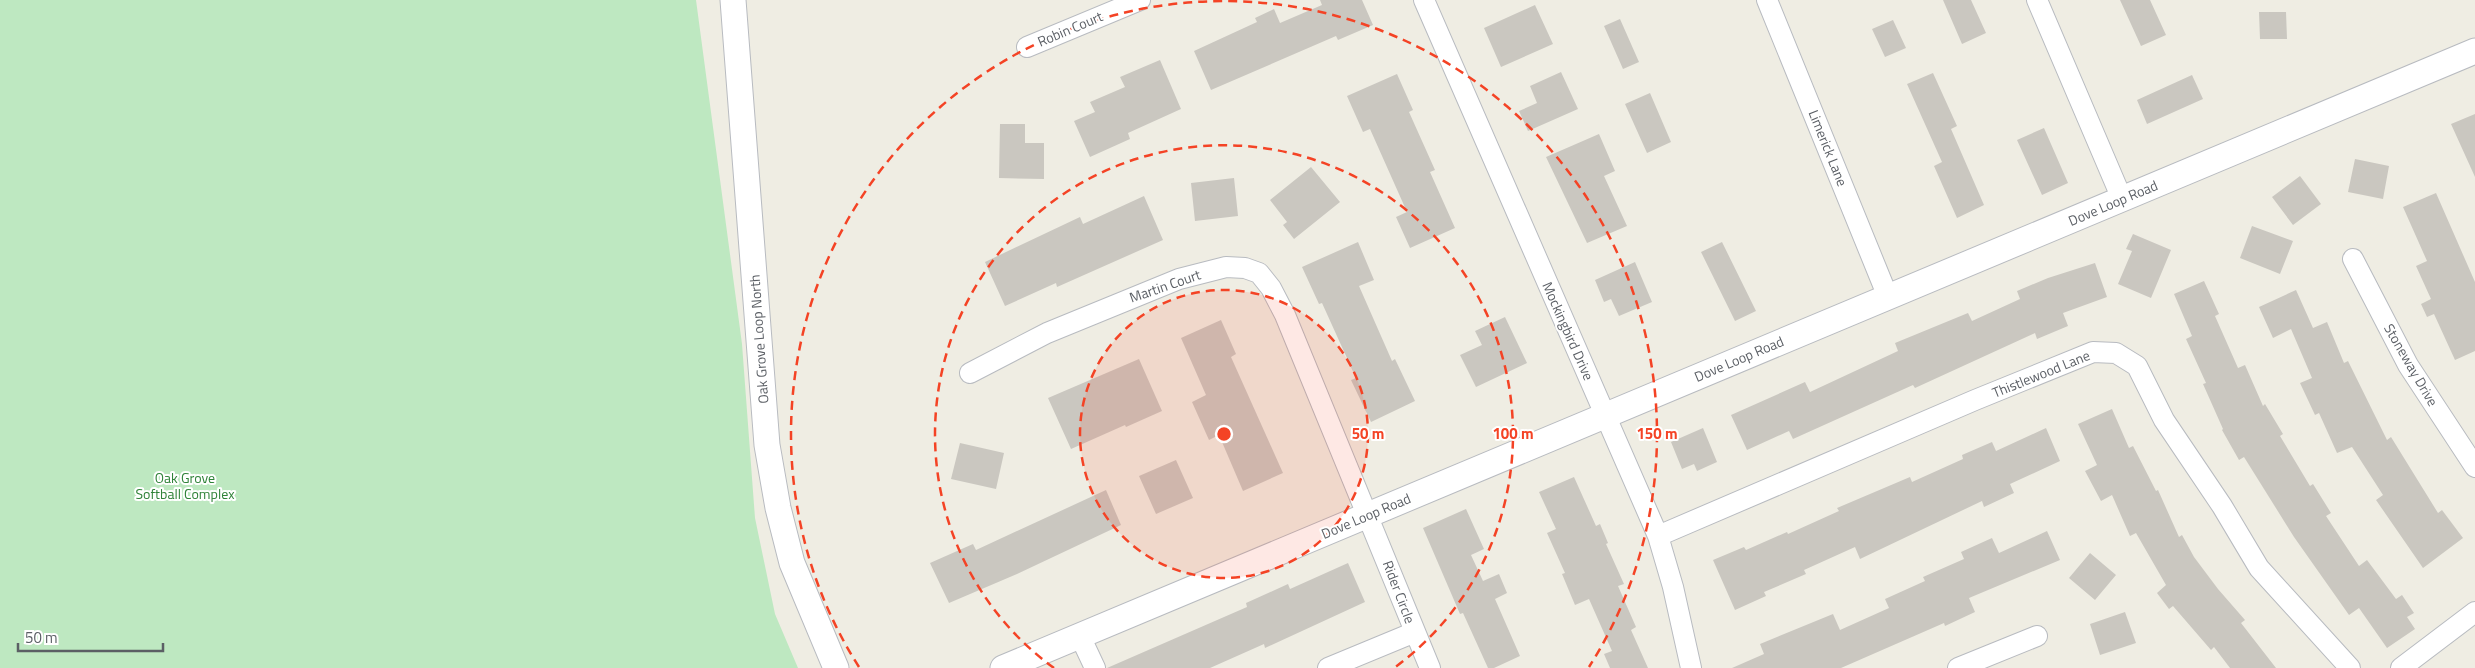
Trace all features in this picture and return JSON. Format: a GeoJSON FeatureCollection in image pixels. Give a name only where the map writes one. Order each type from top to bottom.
{"type":"FeatureCollection","features":[{"type":"Feature","properties":{"kind":"street","name":"Oak Grove Loop North"},"geometry":{"type":"LineString","coordinates":[[733,0],[767,445],[778,508],[792,563],[836,668]]}},
{"type":"Feature","properties":{"kind":"street","name":"Robin Court"},"geometry":{"type":"LineString","coordinates":[[1027,47],[1140,0]]}},
{"type":"Feature","properties":{"kind":"street","name":"Mockingbird Drive"},"geometry":{"type":"LineString","coordinates":[[1424,0],[1658,536],[1673,587],[1691,668]]}},
{"type":"Feature","properties":{"kind":"street","name":"Limerick Lane"},"geometry":{"type":"LineString","coordinates":[[1767,0],[1888,297]]}},
{"type":"Feature","properties":{"kind":"street"},"geometry":{"type":"LineString","coordinates":[[2036,0],[2122,199]]}},
{"type":"Feature","properties":{"kind":"street","name":"Dove Loop Road"},"geometry":{"type":"LineString","coordinates":[[1003,668],[2475,51]]}},
{"type":"Feature","properties":{"kind":"street","name":"Stoneway Drive"},"geometry":{"type":"LineString","coordinates":[[2353,258],[2408,365],[2475,468]]}},
{"type":"Feature","properties":{"kind":"street","name":"Martin Court"},"geometry":{"type":"LineString","coordinates":[[970,373],[1047,332],[1178,279],[1226,267],[1245,268],[1259,273],[1272,288],[1286,315],[1369,515]]}},
{"type":"Feature","properties":{"kind":"street","name":"Thistlewood Lane"},"geometry":{"type":"LineString","coordinates":[[1658,536],[1976,400],[2094,352],[2116,353],[2137,366],[2164,420],[2222,506],[2259,568],[2350,668]]}},
{"type":"Feature","properties":{"kind":"street","name":"Rider Circle"},"geometry":{"type":"LineString","coordinates":[[1369,515],[1430,668]]}},
{"type":"Feature","properties":{"kind":"street"},"geometry":{"type":"LineString","coordinates":[[2401,668],[2475,612]]}},
{"type":"Feature","properties":{"kind":"street"},"geometry":{"type":"LineString","coordinates":[[1328,668],[1415,632]]}},
{"type":"Feature","properties":{"kind":"street"},"geometry":{"type":"LineString","coordinates":[[1080,636],[1095,668]]}},
{"type":"Feature","properties":{"kind":"street"},"geometry":{"type":"LineString","coordinates":[[1958,668],[2037,636]]}},
{"type":"Feature","properties":{"kind":"green space","name":"Oak Grove Softball Complex"},"geometry":{"type":"Polygon","coordinates":[[[0,0],[696,0],[742,344],[755,518],[775,614],[798,668],[0,668],[0,0]]]}},
{"type":"Feature","properties":{"kind":"building"},"geometry":{"type":"Polygon","coordinates":[[[1320,0],[1362,0],[1373,25],[1338,40],[1336,36],[1211,90],[1194,51],[1257,22],[1255,18],[1274,9],[1280,23],[1322,5],[1320,0]]]}},
{"type":"Feature","properties":{"kind":"building"},"geometry":{"type":"Polygon","coordinates":[[[1943,0],[1971,0],[1986,33],[1962,44],[1943,0]]]}},
{"type":"Feature","properties":{"kind":"building"},"geometry":{"type":"Polygon","coordinates":[[[2120,0],[2150,0],[2166,35],[2141,46],[2120,0]]]}},
{"type":"Feature","properties":{"kind":"building"},"geometry":{"type":"Polygon","coordinates":[[[1535,5],[1553,44],[1501,67],[1484,28],[1535,5]]]}},
{"type":"Feature","properties":{"kind":"building"},"geometry":{"type":"Polygon","coordinates":[[[2259,12],[2286,12],[2287,39],[2260,39],[2259,12]]]}},
{"type":"Feature","properties":{"kind":"building"},"geometry":{"type":"Polygon","coordinates":[[[1620,19],[1639,62],[1623,69],[1604,26],[1620,19]]]}},
{"type":"Feature","properties":{"kind":"building"},"geometry":{"type":"Polygon","coordinates":[[[1893,20],[1906,48],[1885,57],[1872,29],[1893,20]]]}},
{"type":"Feature","properties":{"kind":"building"},"geometry":{"type":"Polygon","coordinates":[[[1160,60],[1181,109],[1128,133],[1130,139],[1090,157],[1074,121],[1095,112],[1090,102],[1125,87],[1120,77],[1160,60]]]}},
{"type":"Feature","properties":{"kind":"building"},"geometry":{"type":"Polygon","coordinates":[[[1561,72],[1578,109],[1528,131],[1519,111],[1537,103],[1530,86],[1561,72]]]}},
{"type":"Feature","properties":{"kind":"building"},"geometry":{"type":"Polygon","coordinates":[[[1933,73],[1957,126],[1951,129],[1984,205],[1957,218],[1934,166],[1942,162],[1907,84],[1933,73]]]}},
{"type":"Feature","properties":{"kind":"building"},"geometry":{"type":"Polygon","coordinates":[[[1397,74],[1413,110],[1409,112],[1435,170],[1430,172],[1455,228],[1410,248],[1396,217],[1407,212],[1370,129],[1363,132],[1347,96],[1397,74]]]}},
{"type":"Feature","properties":{"kind":"building"},"geometry":{"type":"Polygon","coordinates":[[[2192,75],[2203,99],[2147,124],[2137,100],[2192,75]]]}},
{"type":"Feature","properties":{"kind":"building"},"geometry":{"type":"Polygon","coordinates":[[[1650,93],[1671,142],[1647,153],[1625,104],[1650,93]]]}},
{"type":"Feature","properties":{"kind":"building"},"geometry":{"type":"Polygon","coordinates":[[[2475,114],[2475,177],[2451,124],[2475,114]]]}},
{"type":"Feature","properties":{"kind":"building"},"geometry":{"type":"Polygon","coordinates":[[[1000,124],[1025,124],[1025,143],[1044,143],[1044,179],[999,178],[1000,124]]]}},
{"type":"Feature","properties":{"kind":"building"},"geometry":{"type":"Polygon","coordinates":[[[2044,128],[2068,183],[2042,195],[2017,140],[2044,128]]]}},
{"type":"Feature","properties":{"kind":"building"},"geometry":{"type":"Polygon","coordinates":[[[1599,134],[1615,171],[1604,176],[1627,226],[1587,243],[1546,157],[1599,134]]]}},
{"type":"Feature","properties":{"kind":"building"},"geometry":{"type":"Polygon","coordinates":[[[2355,159],[2389,166],[2383,199],[2348,192],[2355,159]]]}},
{"type":"Feature","properties":{"kind":"building"},"geometry":{"type":"Polygon","coordinates":[[[1311,167],[1340,202],[1294,239],[1283,225],[1287,222],[1270,200],[1311,167]]]}},
{"type":"Feature","properties":{"kind":"building"},"geometry":{"type":"Polygon","coordinates":[[[2300,176],[2321,204],[2293,225],[2272,197],[2300,176]]]}},
{"type":"Feature","properties":{"kind":"building"},"geometry":{"type":"Polygon","coordinates":[[[1234,178],[1238,216],[1195,221],[1191,183],[1234,178]]]}},
{"type":"Feature","properties":{"kind":"building"},"geometry":{"type":"Polygon","coordinates":[[[2436,193],[2475,282],[2475,351],[2455,360],[2434,314],[2427,317],[2421,304],[2431,299],[2416,266],[2427,261],[2403,207],[2436,193]]]}},
{"type":"Feature","properties":{"kind":"building"},"geometry":{"type":"Polygon","coordinates":[[[1144,196],[1163,240],[1057,287],[1056,283],[1005,306],[985,262],[1080,217],[1083,224],[1144,196]]]}},
{"type":"Feature","properties":{"kind":"building"},"geometry":{"type":"Polygon","coordinates":[[[2252,226],[2293,241],[2280,274],[2240,258],[2252,226]]]}},
{"type":"Feature","properties":{"kind":"building"},"geometry":{"type":"Polygon","coordinates":[[[2133,234],[2171,250],[2151,298],[2118,284],[2132,251],[2126,249],[2133,234]]]}},
{"type":"Feature","properties":{"kind":"building"},"geometry":{"type":"Polygon","coordinates":[[[1358,242],[1374,280],[1359,286],[1392,361],[1395,359],[1415,401],[1371,422],[1351,380],[1356,378],[1322,303],[1319,304],[1302,267],[1358,242]]]}},
{"type":"Feature","properties":{"kind":"building"},"geometry":{"type":"Polygon","coordinates":[[[1722,242],[1756,311],[1735,321],[1701,252],[1722,242]]]}},
{"type":"Feature","properties":{"kind":"building"},"geometry":{"type":"Polygon","coordinates":[[[1635,262],[1652,302],[1619,316],[1611,299],[1604,302],[1595,280],[1635,262]]]}},
{"type":"Feature","properties":{"kind":"building"},"geometry":{"type":"Polygon","coordinates":[[[2095,263],[2107,297],[2063,313],[2068,326],[2037,339],[2035,333],[1915,388],[1913,385],[1793,439],[1789,431],[1747,450],[1731,415],[1805,382],[1810,392],[1898,351],[1895,343],[1968,313],[1972,321],[2020,299],[2017,291],[2048,278],[2095,263]]]}},
{"type":"Feature","properties":{"kind":"building"},"geometry":{"type":"Polygon","coordinates":[[[2204,281],[2219,314],[2215,316],[2238,368],[2245,365],[2263,406],[2265,404],[2283,434],[2280,436],[2310,486],[2313,484],[2331,513],[2326,516],[2359,566],[2367,560],[2396,599],[2402,595],[2414,613],[2407,617],[2415,629],[2387,648],[2359,608],[2349,615],[2294,537],[2244,457],[2239,460],[2222,430],[2203,384],[2206,383],[2186,339],[2192,336],[2174,294],[2204,281]]]}},
{"type":"Feature","properties":{"kind":"building"},"geometry":{"type":"Polygon","coordinates":[[[2296,290],[2313,328],[2327,322],[2344,363],[2348,361],[2387,440],[2391,437],[2438,513],[2442,510],[2463,538],[2423,568],[2376,500],[2383,495],[2352,447],[2337,453],[2319,413],[2315,415],[2300,383],[2312,378],[2291,329],[2273,338],[2259,307],[2296,290]]]}},
{"type":"Feature","properties":{"kind":"building"},"geometry":{"type":"Polygon","coordinates":[[[1505,317],[1527,363],[1476,387],[1460,355],[1482,345],[1475,331],[1505,317]]]}},
{"type":"Feature","properties":{"kind":"building"},"geometry":{"type":"Polygon","coordinates":[[[1221,320],[1236,354],[1231,357],[1283,473],[1243,491],[1219,435],[1209,440],[1192,402],[1206,395],[1181,338],[1221,320]]]}},
{"type":"Feature","properties":{"kind":"building"},"geometry":{"type":"Polygon","coordinates":[[[1139,359],[1162,411],[1071,449],[1048,398],[1139,359]]]}},
{"type":"Feature","properties":{"kind":"building"},"geometry":{"type":"Polygon","coordinates":[[[2112,409],[2129,448],[2133,446],[2156,491],[2158,490],[2179,537],[2182,535],[2194,557],[2245,620],[2241,623],[2276,668],[2230,668],[2214,647],[2211,650],[2173,606],[2169,609],[2157,593],[2166,585],[2136,533],[2130,536],[2112,495],[2101,501],[2085,471],[2097,465],[2078,424],[2112,409]]]}},
{"type":"Feature","properties":{"kind":"building"},"geometry":{"type":"Polygon","coordinates":[[[1703,428],[1717,462],[1697,471],[1694,464],[1682,469],[1671,442],[1703,428]]]}},
{"type":"Feature","properties":{"kind":"building"},"geometry":{"type":"Polygon","coordinates":[[[2046,428],[2060,461],[2010,484],[2014,493],[1984,507],[1982,501],[1860,559],[1855,547],[1804,570],[1806,574],[1764,592],[1766,596],[1735,610],[1713,560],[1744,547],[1746,550],[1787,532],[1788,534],[1839,511],[1837,508],[1910,477],[1912,482],[1963,459],[1962,455],[1992,442],[1996,451],[2046,428]]]}},
{"type":"Feature","properties":{"kind":"building"},"geometry":{"type":"Polygon","coordinates":[[[960,443],[1004,453],[996,489],[951,479],[960,443]]]}},
{"type":"Feature","properties":{"kind":"building"},"geometry":{"type":"Polygon","coordinates":[[[1176,460],[1193,498],[1156,514],[1139,476],[1176,460]]]}},
{"type":"Feature","properties":{"kind":"building"},"geometry":{"type":"Polygon","coordinates":[[[1574,477],[1596,526],[1600,524],[1608,543],[1606,544],[1624,584],[1618,586],[1636,627],[1631,630],[1648,668],[1610,668],[1604,654],[1612,651],[1589,599],[1575,605],[1562,574],[1565,573],[1547,533],[1556,529],[1539,492],[1574,477]]]}},
{"type":"Feature","properties":{"kind":"building"},"geometry":{"type":"Polygon","coordinates":[[[1106,490],[1121,525],[1017,574],[949,603],[930,563],[973,544],[976,550],[1106,490]]]}},
{"type":"Feature","properties":{"kind":"building"},"geometry":{"type":"Polygon","coordinates":[[[1466,509],[1484,549],[1471,555],[1483,581],[1499,574],[1507,593],[1495,599],[1520,656],[1494,668],[1488,668],[1463,613],[1460,614],[1423,528],[1466,509]]]}},
{"type":"Feature","properties":{"kind":"building"},"geometry":{"type":"Polygon","coordinates":[[[2047,531],[2060,560],[1969,598],[1975,612],[1945,626],[1944,623],[1841,668],[1732,668],[1764,654],[1760,644],[1833,614],[1840,630],[1889,608],[1885,599],[1925,581],[1923,577],[1964,559],[1961,552],[1992,538],[1999,553],[2047,531]]]}},
{"type":"Feature","properties":{"kind":"building"},"geometry":{"type":"Polygon","coordinates":[[[2090,553],[2116,575],[2095,600],[2069,578],[2090,553]]]}},
{"type":"Feature","properties":{"kind":"building"},"geometry":{"type":"Polygon","coordinates":[[[1348,563],[1365,602],[1265,648],[1264,644],[1210,668],[1107,668],[1247,607],[1246,603],[1288,584],[1290,589],[1348,563]]]}},
{"type":"Feature","properties":{"kind":"building"},"geometry":{"type":"Polygon","coordinates":[[[2125,612],[2136,643],[2100,655],[2090,624],[2125,612]]]}}]}
